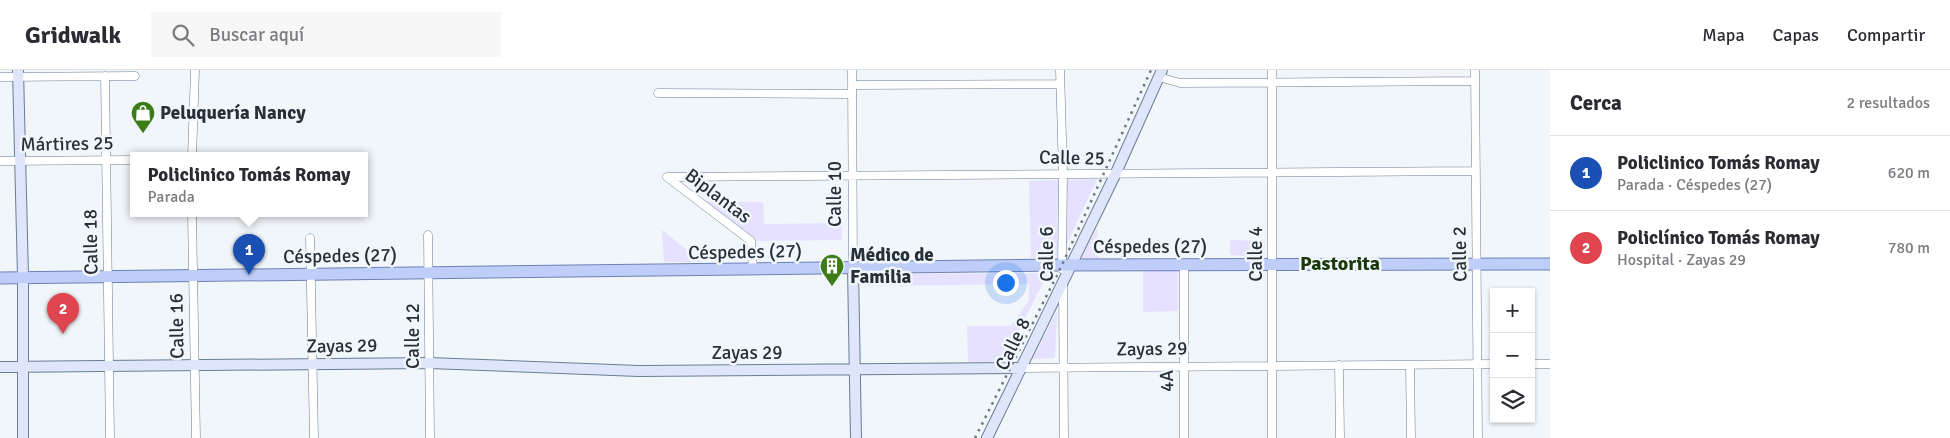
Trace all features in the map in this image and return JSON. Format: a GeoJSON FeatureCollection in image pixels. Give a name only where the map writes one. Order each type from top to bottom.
{"type":"FeatureCollection","features":[{"type":"Feature","properties":{"kind":"main road","name":"Céspedes (27)"},"geometry":{"type":"LineString","coordinates":[[0,278],[1067,265],[1550,264]]}},
{"type":"Feature","properties":{"kind":"street"},"geometry":{"type":"LineString","coordinates":[[192,152],[195,70]]}},
{"type":"Feature","properties":{"kind":"street","name":"Calle 10"},"geometry":{"type":"LineString","coordinates":[[852,70],[856,438]]}},
{"type":"Feature","properties":{"kind":"street","name":"Calle 6"},"geometry":{"type":"LineString","coordinates":[[1060,70],[1067,265]]}},
{"type":"Feature","properties":{"kind":"street","name":"Calle 4"},"geometry":{"type":"LineString","coordinates":[[1272,70],[1272,438]]}},
{"type":"Feature","properties":{"kind":"street","name":"Calle 2"},"geometry":{"type":"LineString","coordinates":[[1475,70],[1478,438]]}},
{"type":"Feature","properties":{"kind":"street"},"geometry":{"type":"LineString","coordinates":[[1161,73],[1180,83],[1272,84],[1475,81]]}},
{"type":"Feature","properties":{"kind":"street","name":"Calle 8"},"geometry":{"type":"LineString","coordinates":[[987,438],[1063,283],[1067,265],[1115,175],[1161,73]]}},
{"type":"Feature","properties":{"kind":"street"},"geometry":{"type":"LineString","coordinates":[[18,74],[23,277],[23,438]]}},
{"type":"Feature","properties":{"kind":"street"},"geometry":{"type":"LineString","coordinates":[[0,77],[18,74],[135,76]]}},
{"type":"Feature","properties":{"kind":"street","name":"Calle 18"},"geometry":{"type":"LineString","coordinates":[[106,76],[110,438]]}},
{"type":"Feature","properties":{"kind":"street"},"geometry":{"type":"LineString","coordinates":[[852,84],[1060,84]]}},
{"type":"Feature","properties":{"kind":"street"},"geometry":{"type":"LineString","coordinates":[[658,93],[852,94]]}},
{"type":"Feature","properties":{"kind":"street","name":"Mártires 25"},"geometry":{"type":"LineString","coordinates":[[0,162],[130,160]]}},
{"type":"Feature","properties":{"kind":"street","name":"Calle 25"},"geometry":{"type":"LineString","coordinates":[[667,177],[1476,171]]}},
{"type":"Feature","properties":{"kind":"street","name":"Biplantas"},"geometry":{"type":"LineString","coordinates":[[667,177],[752,241],[753,269]]}},
{"type":"Feature","properties":{"kind":"street","name":"Calle 16"},"geometry":{"type":"LineString","coordinates":[[192,217],[196,438]]}},
{"type":"Feature","properties":{"kind":"street","name":"Calle 12"},"geometry":{"type":"LineString","coordinates":[[428,235],[430,438]]}},
{"type":"Feature","properties":{"kind":"street"},"geometry":{"type":"LineString","coordinates":[[310,238],[314,438]]}},
{"type":"Feature","properties":{"kind":"street","name":"4A"},"geometry":{"type":"LineString","coordinates":[[1184,265],[1184,438]]}},
{"type":"Feature","properties":{"kind":"street","name":"Calle 6"},"geometry":{"type":"LineString","coordinates":[[1063,283],[1062,367],[1064,438]]}},
{"type":"Feature","properties":{"kind":"street","name":"Zayas 29"},"geometry":{"type":"LineString","coordinates":[[0,367],[429,363],[639,371],[1490,364]]}},
{"type":"Feature","properties":{"kind":"street"},"geometry":{"type":"LineString","coordinates":[[1410,364],[1411,438]]}},
{"type":"Feature","properties":{"kind":"street"},"geometry":{"type":"LineString","coordinates":[[1535,364],[1550,364]]}},
{"type":"Feature","properties":{"kind":"street"},"geometry":{"type":"LineString","coordinates":[[1339,365],[1340,438]]}},
{"type":"Feature","properties":{"kind":"shaded area"},"geometry":{"type":"Polygon","coordinates":[[[1097,179],[1065,248],[1067,180],[1097,179]]]}},
{"type":"Feature","properties":{"kind":"shaded area"},"geometry":{"type":"Polygon","coordinates":[[[1058,180],[1057,256],[1054,258],[1031,258],[1029,181],[1058,180]]]}},
{"type":"Feature","properties":{"kind":"shaded area"},"geometry":{"type":"Polygon","coordinates":[[[702,201],[763,202],[764,224],[842,223],[842,240],[754,241],[702,201]]]}},
{"type":"Feature","properties":{"kind":"shaded area"},"geometry":{"type":"Polygon","coordinates":[[[1097,229],[1099,258],[1081,258],[1097,229]]]}},
{"type":"Feature","properties":{"kind":"shaded area"},"geometry":{"type":"Polygon","coordinates":[[[662,230],[702,262],[664,262],[662,230]]]}},
{"type":"Feature","properties":{"kind":"shaded area"},"geometry":{"type":"Polygon","coordinates":[[[1230,240],[1265,241],[1264,257],[1230,255],[1230,240]]]}},
{"type":"Feature","properties":{"kind":"shaded area"},"geometry":{"type":"Polygon","coordinates":[[[1143,270],[1178,270],[1178,311],[1143,312],[1143,270]]]}},
{"type":"Feature","properties":{"kind":"shaded area"},"geometry":{"type":"Polygon","coordinates":[[[1048,273],[1003,362],[968,362],[967,326],[1011,326],[1029,300],[1029,284],[867,286],[867,274],[1048,273]]]}},
{"type":"Feature","properties":{"kind":"shaded area"},"geometry":{"type":"Polygon","coordinates":[[[1057,311],[1055,358],[1032,359],[1057,311]]]}},
{"type":"Feature","properties":{"kind":"railway"},"geometry":{"type":"LineString","coordinates":[[975,438],[1062,265],[1151,70]]}},
{"type":"Feature","properties":{"kind":"place","name":"Peluquería Nancy"},"geometry":{"type":"Point","coordinates":[143,134]}},
{"type":"Feature","properties":{"kind":"place","name":"Policlinico Tomás Romay"},"geometry":{"type":"Point","coordinates":[249,275]}},
{"type":"Feature","properties":{"kind":"place","name":"Médico de Familia"},"geometry":{"type":"Point","coordinates":[832,287]}},
{"type":"Feature","properties":{"kind":"place","name":"Policlínico Tomás Romay"},"geometry":{"type":"Point","coordinates":[63,334]}},
{"type":"Feature","properties":{"kind":"district","name":"Pastorita"},"geometry":{"type":"Point","coordinates":[1340,263]}}]}
